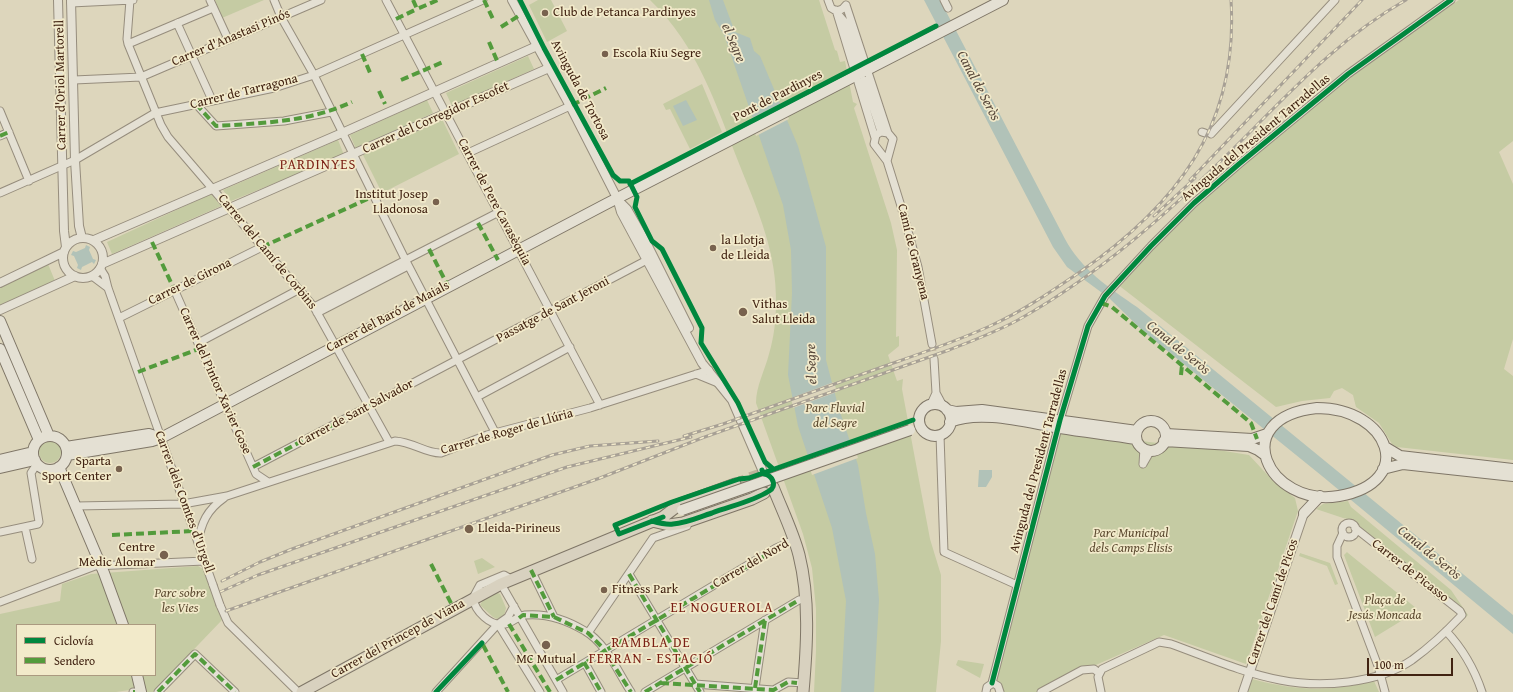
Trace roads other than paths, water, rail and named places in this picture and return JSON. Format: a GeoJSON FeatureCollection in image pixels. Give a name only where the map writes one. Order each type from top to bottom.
{"type":"FeatureCollection","features":[{"type":"Feature","properties":{"kind":"main road","name":"Pont de Pardinyes"},"geometry":{"type":"LineString","coordinates":[[617,198],[856,78],[867,70],[1002,0]]}},
{"type":"Feature","properties":{"kind":"main road","name":"Carrer del Baró de Maials"},"geometry":{"type":"LineString","coordinates":[[161,438],[335,345],[617,198]]}},
{"type":"Feature","properties":{"kind":"main road"},"geometry":{"type":"LineString","coordinates":[[0,321],[49,436]]}},
{"type":"Feature","properties":{"kind":"main road"},"geometry":{"type":"LineString","coordinates":[[0,349],[39,440],[35,459]]}},
{"type":"Feature","properties":{"kind":"main road"},"geometry":{"type":"LineString","coordinates":[[945,408],[950,422],[947,430],[940,435],[933,436],[927,433],[920,426],[920,416],[923,410],[931,404],[945,408],[956,412],[982,410],[1059,424],[1136,435]]}},
{"type":"Feature","properties":{"kind":"main road"},"geometry":{"type":"LineString","coordinates":[[1165,438],[1252,439],[1267,434],[1284,417],[1306,409],[1336,409],[1367,422],[1378,433],[1385,447],[1386,456],[1383,469],[1375,481],[1368,487],[1338,496],[1320,496],[1299,491],[1276,476],[1268,466],[1264,448],[1267,434]]}},
{"type":"Feature","properties":{"kind":"main road"},"geometry":{"type":"LineString","coordinates":[[950,422],[958,419],[981,417],[1059,424]]}},
{"type":"Feature","properties":{"kind":"main road"},"geometry":{"type":"LineString","coordinates":[[1152,421],[1162,426],[1165,438],[1157,449],[1147,449],[1138,443],[1136,435],[1141,424],[1152,421]]}},
{"type":"Feature","properties":{"kind":"main road","name":"Carrer del Princep de Viana"},"geometry":{"type":"LineString","coordinates":[[302,692],[502,581],[676,512],[920,426]]}},
{"type":"Feature","properties":{"kind":"main road"},"geometry":{"type":"LineString","coordinates":[[123,624],[67,496],[55,473],[55,468],[66,451],[149,434],[161,438]]}},
{"type":"Feature","properties":{"kind":"main road"},"geometry":{"type":"LineString","coordinates":[[39,440],[49,436],[60,439],[66,451]]}},
{"type":"Feature","properties":{"kind":"main road"},"geometry":{"type":"LineString","coordinates":[[1165,438],[1249,446],[1265,455]]}},
{"type":"Feature","properties":{"kind":"main road"},"geometry":{"type":"LineString","coordinates":[[1385,447],[1400,456],[1513,469]]}},
{"type":"Feature","properties":{"kind":"main road"},"geometry":{"type":"LineString","coordinates":[[0,468],[35,459]]}},
{"type":"Feature","properties":{"kind":"main road"},"geometry":{"type":"LineString","coordinates":[[0,460],[35,459],[44,468],[55,468]]}},
{"type":"Feature","properties":{"kind":"main road"},"geometry":{"type":"LineString","coordinates":[[1383,469],[1403,464],[1513,476]]}},
{"type":"Feature","properties":{"kind":"main road"},"geometry":{"type":"LineString","coordinates":[[55,468],[76,506],[118,624]]}},
{"type":"Feature","properties":{"kind":"main road"},"geometry":{"type":"LineString","coordinates":[[736,484],[680,504],[658,519],[669,525],[682,523],[752,499],[767,491],[791,541],[803,575],[807,640],[800,687]]}},
{"type":"Feature","properties":{"kind":"main road"},"geometry":{"type":"LineString","coordinates":[[1299,491],[1304,513]]}},
{"type":"Feature","properties":{"kind":"main road"},"geometry":{"type":"LineString","coordinates":[[1304,513],[1320,496]]}},
{"type":"Feature","properties":{"kind":"main road"},"geometry":{"type":"LineString","coordinates":[[791,541],[799,600],[801,640],[800,687]]}},
{"type":"Feature","properties":{"kind":"main road"},"geometry":{"type":"LineString","coordinates":[[132,676],[135,692]]}},
{"type":"Feature","properties":{"kind":"main road"},"geometry":{"type":"LineString","coordinates":[[137,676],[141,692]]}},
{"type":"Feature","properties":{"kind":"street"},"geometry":{"type":"LineString","coordinates":[[58,2],[131,0],[127,39],[128,44],[213,8]]}},
{"type":"Feature","properties":{"kind":"street"},"geometry":{"type":"LineString","coordinates":[[210,0],[228,39]]}},
{"type":"Feature","properties":{"kind":"street"},"geometry":{"type":"LineString","coordinates":[[274,0],[281,17],[314,75],[331,112],[354,154],[407,264],[496,434]]}},
{"type":"Feature","properties":{"kind":"street","name":"Carrer d'Anastasi Pinós"},"geometry":{"type":"LineString","coordinates":[[141,77],[321,0]]}},
{"type":"Feature","properties":{"kind":"street","name":"Carrer de Pere Cavasèquia"},"geometry":{"type":"LineString","coordinates":[[386,0],[500,212],[600,405]]}},
{"type":"Feature","properties":{"kind":"street","name":"Carrer de Tarragona"},"geometry":{"type":"LineString","coordinates":[[75,160],[155,113],[274,88],[314,75],[483,0]]}},
{"type":"Feature","properties":{"kind":"street","name":"Avinguda de Tortosa"},"geometry":{"type":"LineString","coordinates":[[512,0],[570,106],[617,198],[621,212],[702,363],[721,386],[739,414],[764,474]]}},
{"type":"Feature","properties":{"kind":"street"},"geometry":{"type":"LineString","coordinates":[[828,0],[831,8],[836,10],[844,21],[858,62]]}},
{"type":"Feature","properties":{"kind":"street"},"geometry":{"type":"LineString","coordinates":[[944,0],[948,8]]}},
{"type":"Feature","properties":{"kind":"street"},"geometry":{"type":"LineString","coordinates":[[1206,133],[1335,0]]}},
{"type":"Feature","properties":{"kind":"street","name":"Avinguda del President Tarradellas"},"geometry":{"type":"LineString","coordinates":[[992,684],[1059,424],[1088,326],[1105,296],[1194,204],[1239,164],[1348,74],[1451,0]]}},
{"type":"Feature","properties":{"kind":"street","name":"Carrer d'Oriol Martorell"},"geometry":{"type":"LineString","coordinates":[[58,2],[65,250]]}},
{"type":"Feature","properties":{"kind":"street"},"geometry":{"type":"LineString","coordinates":[[71,2],[75,160],[79,226],[82,238]]}},
{"type":"Feature","properties":{"kind":"street"},"geometry":{"type":"LineString","coordinates":[[836,10],[841,9],[846,3]]}},
{"type":"Feature","properties":{"kind":"street"},"geometry":{"type":"LineString","coordinates":[[844,21],[846,3]]}},
{"type":"Feature","properties":{"kind":"street"},"geometry":{"type":"LineString","coordinates":[[846,3],[867,70],[884,133]]}},
{"type":"Feature","properties":{"kind":"street"},"geometry":{"type":"LineString","coordinates":[[836,10],[875,138],[874,144],[880,151],[885,152],[890,149]]}},
{"type":"Feature","properties":{"kind":"street"},"geometry":{"type":"LineString","coordinates":[[177,22],[212,100]]}},
{"type":"Feature","properties":{"kind":"street","name":"Carrer del Camí de Corbins"},"geometry":{"type":"LineString","coordinates":[[128,44],[155,113],[168,137],[214,189],[315,310],[370,405],[389,442]]}},
{"type":"Feature","properties":{"kind":"street","name":"Carrer del Corregidor Escofet"},"geometry":{"type":"LineString","coordinates":[[94,240],[342,133],[537,46]]}},
{"type":"Feature","properties":{"kind":"street","name":"Carrer del Corregidor Escofet"},"geometry":{"type":"LineString","coordinates":[[101,266],[549,68]]}},
{"type":"Feature","properties":{"kind":"street"},"geometry":{"type":"LineString","coordinates":[[74,80],[141,77]]}},
{"type":"Feature","properties":{"kind":"street"},"geometry":{"type":"LineString","coordinates":[[856,78],[884,133],[893,139],[893,145],[890,149],[887,161]]}},
{"type":"Feature","properties":{"kind":"street"},"geometry":{"type":"LineString","coordinates":[[196,104],[216,126],[281,122],[331,112]]}},
{"type":"Feature","properties":{"kind":"street"},"geometry":{"type":"LineString","coordinates":[[468,153],[570,106]]}},
{"type":"Feature","properties":{"kind":"street"},"geometry":{"type":"LineString","coordinates":[[0,110],[29,181]]}},
{"type":"Feature","properties":{"kind":"street"},"geometry":{"type":"LineString","coordinates":[[0,136],[9,132]]}},
{"type":"Feature","properties":{"kind":"street"},"geometry":{"type":"LineString","coordinates":[[875,138],[884,133]]}},
{"type":"Feature","properties":{"kind":"street","name":"Camí de Granyena"},"geometry":{"type":"LineString","coordinates":[[880,151],[887,161],[918,267],[932,344]]}},
{"type":"Feature","properties":{"kind":"street","name":"Carrer d'Oriol Martorell"},"geometry":{"type":"LineString","coordinates":[[62,167],[75,160]]}},
{"type":"Feature","properties":{"kind":"street"},"geometry":{"type":"LineString","coordinates":[[0,193],[62,167]]}},
{"type":"Feature","properties":{"kind":"street","name":"Avinguda de Tortosa"},"geometry":{"type":"LineString","coordinates":[[617,198],[627,209],[646,244],[705,357],[709,370]]}},
{"type":"Feature","properties":{"kind":"street"},"geometry":{"type":"LineString","coordinates":[[315,310],[407,264],[500,212]]}},
{"type":"Feature","properties":{"kind":"street"},"geometry":{"type":"LineString","coordinates":[[75,276],[67,268],[63,258],[65,250],[71,242],[82,238],[94,240],[102,251],[101,266],[92,276]]}},
{"type":"Feature","properties":{"kind":"street","name":"Carrer de Girona"},"geometry":{"type":"LineString","coordinates":[[119,318],[174,289],[262,247]]}},
{"type":"Feature","properties":{"kind":"street"},"geometry":{"type":"LineString","coordinates":[[0,283],[65,250]]}},
{"type":"Feature","properties":{"kind":"street","name":"Passatge de Sant Jeroni"},"geometry":{"type":"LineString","coordinates":[[458,360],[647,260]]}},
{"type":"Feature","properties":{"kind":"street","name":"Carrer dels Comtes d'Urgell"},"geometry":{"type":"LineString","coordinates":[[101,266],[183,504],[228,623],[298,692]]}},
{"type":"Feature","properties":{"kind":"street"},"geometry":{"type":"LineString","coordinates":[[0,310],[75,276],[92,276],[108,288]]}},
{"type":"Feature","properties":{"kind":"street","name":"Carrer del Pintor Xavier Gose"},"geometry":{"type":"LineString","coordinates":[[174,289],[255,471]]}},
{"type":"Feature","properties":{"kind":"street"},"geometry":{"type":"LineString","coordinates":[[198,343],[298,290]]}},
{"type":"Feature","properties":{"kind":"street"},"geometry":{"type":"LineString","coordinates":[[477,397],[570,347]]}},
{"type":"Feature","properties":{"kind":"street"},"geometry":{"type":"LineString","coordinates":[[934,359],[936,393],[945,408]]}},
{"type":"Feature","properties":{"kind":"street","name":"Carrer de Sant Salvador"},"geometry":{"type":"LineString","coordinates":[[255,471],[370,405],[458,360]]}},
{"type":"Feature","properties":{"kind":"street","name":"Carrer de Roger de Llúria"},"geometry":{"type":"LineString","coordinates":[[76,506],[183,504],[227,496],[389,442],[408,442],[438,454],[487,436],[600,405],[709,370]]}},
{"type":"Feature","properties":{"kind":"street"},"geometry":{"type":"LineString","coordinates":[[696,374],[721,386]]}},
{"type":"Feature","properties":{"kind":"street"},"geometry":{"type":"LineString","coordinates":[[931,404],[936,393]]}},
{"type":"Feature","properties":{"kind":"street"},"geometry":{"type":"LineString","coordinates":[[940,435],[944,552],[1017,585]]}},
{"type":"Feature","properties":{"kind":"street"},"geometry":{"type":"LineString","coordinates":[[0,532],[38,524],[39,518],[31,473],[35,459]]}},
{"type":"Feature","properties":{"kind":"street"},"geometry":{"type":"LineString","coordinates":[[255,471],[268,482]]}},
{"type":"Feature","properties":{"kind":"street"},"geometry":{"type":"LineString","coordinates":[[253,487],[255,471]]}},
{"type":"Feature","properties":{"kind":"street"},"geometry":{"type":"LineString","coordinates":[[588,633],[653,538],[760,500],[767,491]]}},
{"type":"Feature","properties":{"kind":"street","name":"Carrer de Roger de Llúria"},"geometry":{"type":"LineString","coordinates":[[198,545],[200,530],[205,517],[214,505],[227,496]]}},
{"type":"Feature","properties":{"kind":"street","name":"Carrer del Camí de Picos"},"geometry":{"type":"LineString","coordinates":[[1244,692],[1304,513]]}},
{"type":"Feature","properties":{"kind":"street","name":"Carrer de Picasso"},"geometry":{"type":"LineString","coordinates":[[1380,675],[1337,557],[1337,546],[1343,527],[1346,524],[1350,524],[1457,608],[1462,615],[1446,631]]}},
{"type":"Feature","properties":{"kind":"street"},"geometry":{"type":"LineString","coordinates":[[26,527],[32,559]]}},
{"type":"Feature","properties":{"kind":"street","name":"Carrer del Nord"},"geometry":{"type":"LineString","coordinates":[[585,663],[791,541]]}},
{"type":"Feature","properties":{"kind":"street"},"geometry":{"type":"LineString","coordinates":[[0,602],[98,566],[204,561]]}},
{"type":"Feature","properties":{"kind":"street"},"geometry":{"type":"LineString","coordinates":[[531,570],[554,617]]}},
{"type":"Feature","properties":{"kind":"street"},"geometry":{"type":"LineString","coordinates":[[629,574],[700,692]]}},
{"type":"Feature","properties":{"kind":"street"},"geometry":{"type":"LineString","coordinates":[[502,581],[519,618],[563,692]]}},
{"type":"Feature","properties":{"kind":"street"},"geometry":{"type":"LineString","coordinates":[[473,598],[475,607],[484,616]]}},
{"type":"Feature","properties":{"kind":"street"},"geometry":{"type":"LineString","coordinates":[[645,692],[799,600]]}},
{"type":"Feature","properties":{"kind":"street"},"geometry":{"type":"LineString","coordinates":[[436,692],[498,624],[508,617],[514,606]]}},
{"type":"Feature","properties":{"kind":"street"},"geometry":{"type":"LineString","coordinates":[[454,608],[466,607],[498,624],[540,692]]}},
{"type":"Feature","properties":{"kind":"street"},"geometry":{"type":"LineString","coordinates":[[498,624],[506,624],[523,615],[554,617],[588,633],[605,651],[631,692]]}},
{"type":"Feature","properties":{"kind":"street"},"geometry":{"type":"LineString","coordinates":[[755,688],[765,620]]}},
{"type":"Feature","properties":{"kind":"street"},"geometry":{"type":"LineString","coordinates":[[1101,692],[1098,680],[1099,672],[1111,664],[1163,642],[1250,672],[1279,680],[1319,684],[1344,682],[1380,675],[1411,660],[1446,631],[1465,653],[1478,679],[1482,692]]}},
{"type":"Feature","properties":{"kind":"street"},"geometry":{"type":"LineString","coordinates":[[158,692],[195,654],[235,692]]}},
{"type":"Feature","properties":{"kind":"street"},"geometry":{"type":"LineString","coordinates":[[556,680],[585,663],[601,692]]}},
{"type":"Feature","properties":{"kind":"street"},"geometry":{"type":"LineString","coordinates":[[1041,692],[1082,670],[1094,669],[1099,672]]}},
{"type":"Feature","properties":{"kind":"street"},"geometry":{"type":"LineString","coordinates":[[1380,675],[1385,692]]}},
{"type":"Feature","properties":{"kind":"street"},"geometry":{"type":"LineString","coordinates":[[695,684],[755,688],[772,691],[788,682],[800,687]]}},
{"type":"Feature","properties":{"kind":"street"},"geometry":{"type":"LineString","coordinates":[[986,692],[987,687],[992,684],[998,686],[1000,692]]}},
{"type":"Feature","properties":{"kind":"water","name":"el Segre"},"geometry":{"type":"Polygon","coordinates":[[[709,0],[723,0],[735,32],[750,38],[754,51],[760,56],[798,146],[826,247],[826,360],[839,409],[858,465],[875,554],[879,600],[874,692],[841,692],[846,601],[832,528],[798,426],[788,375],[792,293],[791,250],[783,205],[724,35],[715,20],[709,0]]]}},
{"type":"Feature","properties":{"kind":"water","name":"Canal de Seròs"},"geometry":{"type":"Polygon","coordinates":[[[924,0],[940,0],[1065,239],[1087,269],[1116,293],[1137,307],[1513,615],[1513,634],[1322,476],[1144,332],[1109,298],[1067,267],[1053,247],[924,0]]]}},
{"type":"Feature","properties":{"kind":"water"},"geometry":{"type":"Polygon","coordinates":[[[686,100],[697,120],[683,126],[673,106],[686,100]]]}},
{"type":"Feature","properties":{"kind":"water"},"geometry":{"type":"Polygon","coordinates":[[[86,245],[90,247],[89,250],[93,259],[96,260],[94,264],[92,262],[82,267],[81,270],[77,268],[78,265],[74,256],[71,255],[73,251],[76,252],[85,248],[86,245]]]}},
{"type":"Feature","properties":{"kind":"water"},"geometry":{"type":"Polygon","coordinates":[[[979,470],[992,470],[992,477],[986,487],[978,487],[979,470]]]}},
{"type":"Feature","properties":{"kind":"tunnel"},"geometry":{"type":"LineString","coordinates":[[932,344],[934,359]]}},
{"type":"Feature","properties":{"kind":"tunnel"},"geometry":{"type":"LineString","coordinates":[[735,484],[757,475],[768,475],[773,484],[768,492],[760,492],[755,488],[755,481],[759,476]]}},
{"type":"Feature","properties":{"kind":"railway"},"geometry":{"type":"LineString","coordinates":[[684,436],[723,424],[937,348],[977,332],[1013,315],[1035,302],[1112,248],[1144,220],[1171,191],[1194,159],[1212,124],[1224,86],[1231,45],[1231,0]]}},
{"type":"Feature","properties":{"kind":"railway"},"geometry":{"type":"LineString","coordinates":[[1190,180],[1362,0]]}},
{"type":"Feature","properties":{"kind":"railway"},"geometry":{"type":"LineString","coordinates":[[226,611],[600,478],[702,438],[949,350],[1018,320],[1079,282],[1136,238],[1189,191],[1299,83],[1339,47],[1360,30],[1406,0]]}},
{"type":"Feature","properties":{"kind":"railway"},"geometry":{"type":"LineString","coordinates":[[1154,216],[1195,178]]}},
{"type":"Feature","properties":{"kind":"railway"},"geometry":{"type":"LineString","coordinates":[[220,592],[258,575],[567,467],[691,437]]}},
{"type":"Feature","properties":{"kind":"railway"},"geometry":{"type":"LineString","coordinates":[[222,581],[260,562],[292,549],[552,455],[590,446],[658,441]]}},
{"type":"Feature","properties":{"kind":"place","name":"Club de Petanca Pardinyes"},"geometry":{"type":"Point","coordinates":[545,13]}},
{"type":"Feature","properties":{"kind":"place","name":"Escola Riu Segre"},"geometry":{"type":"Point","coordinates":[605,54]}},
{"type":"Feature","properties":{"kind":"place","name":"Institut Josep Lladonosa"},"geometry":{"type":"Point","coordinates":[436,202]}},
{"type":"Feature","properties":{"kind":"place","name":"la Llotja de Lleida"},"geometry":{"type":"Point","coordinates":[713,248]}},
{"type":"Feature","properties":{"kind":"place","name":"Vithas Salut Lleida"},"geometry":{"type":"Point","coordinates":[743,312]}},
{"type":"Feature","properties":{"kind":"place","name":"Sparta Sport Center"},"geometry":{"type":"Point","coordinates":[119,469]}},
{"type":"Feature","properties":{"kind":"place","name":"Lleida-Pirineus"},"geometry":{"type":"Point","coordinates":[469,529]}},
{"type":"Feature","properties":{"kind":"place","name":"Centre Mèdic Alomar"},"geometry":{"type":"Point","coordinates":[164,555]}},
{"type":"Feature","properties":{"kind":"place","name":"Fitness Park"},"geometry":{"type":"Point","coordinates":[604,590]}},
{"type":"Feature","properties":{"kind":"place","name":"MC Mutual"},"geometry":{"type":"Point","coordinates":[546,645]}},
{"type":"Feature","properties":{"kind":"district","name":"PARDINYES"},"geometry":{"type":"Point","coordinates":[318,165]}},
{"type":"Feature","properties":{"kind":"district","name":"EL NOGUEROLA"},"geometry":{"type":"Point","coordinates":[722,608]}},
{"type":"Feature","properties":{"kind":"district","name":"RAMBLA DE FERRAN - ESTACIÓ"},"geometry":{"type":"Point","coordinates":[651,652]}},
{"type":"Feature","properties":{"kind":"park label","name":"Parc Fluvial del Segre"},"geometry":{"type":"Point","coordinates":[835,416]}},
{"type":"Feature","properties":{"kind":"park label","name":"Parc Municipal dels Camps Elisis"},"geometry":{"type":"Point","coordinates":[1131,542]}},
{"type":"Feature","properties":{"kind":"park label","name":"Parc sobre les Vies"},"geometry":{"type":"Point","coordinates":[180,602]}},
{"type":"Feature","properties":{"kind":"park label","name":"Plaça de Jesús Moncada"},"geometry":{"type":"Point","coordinates":[1385,608]}}]}
